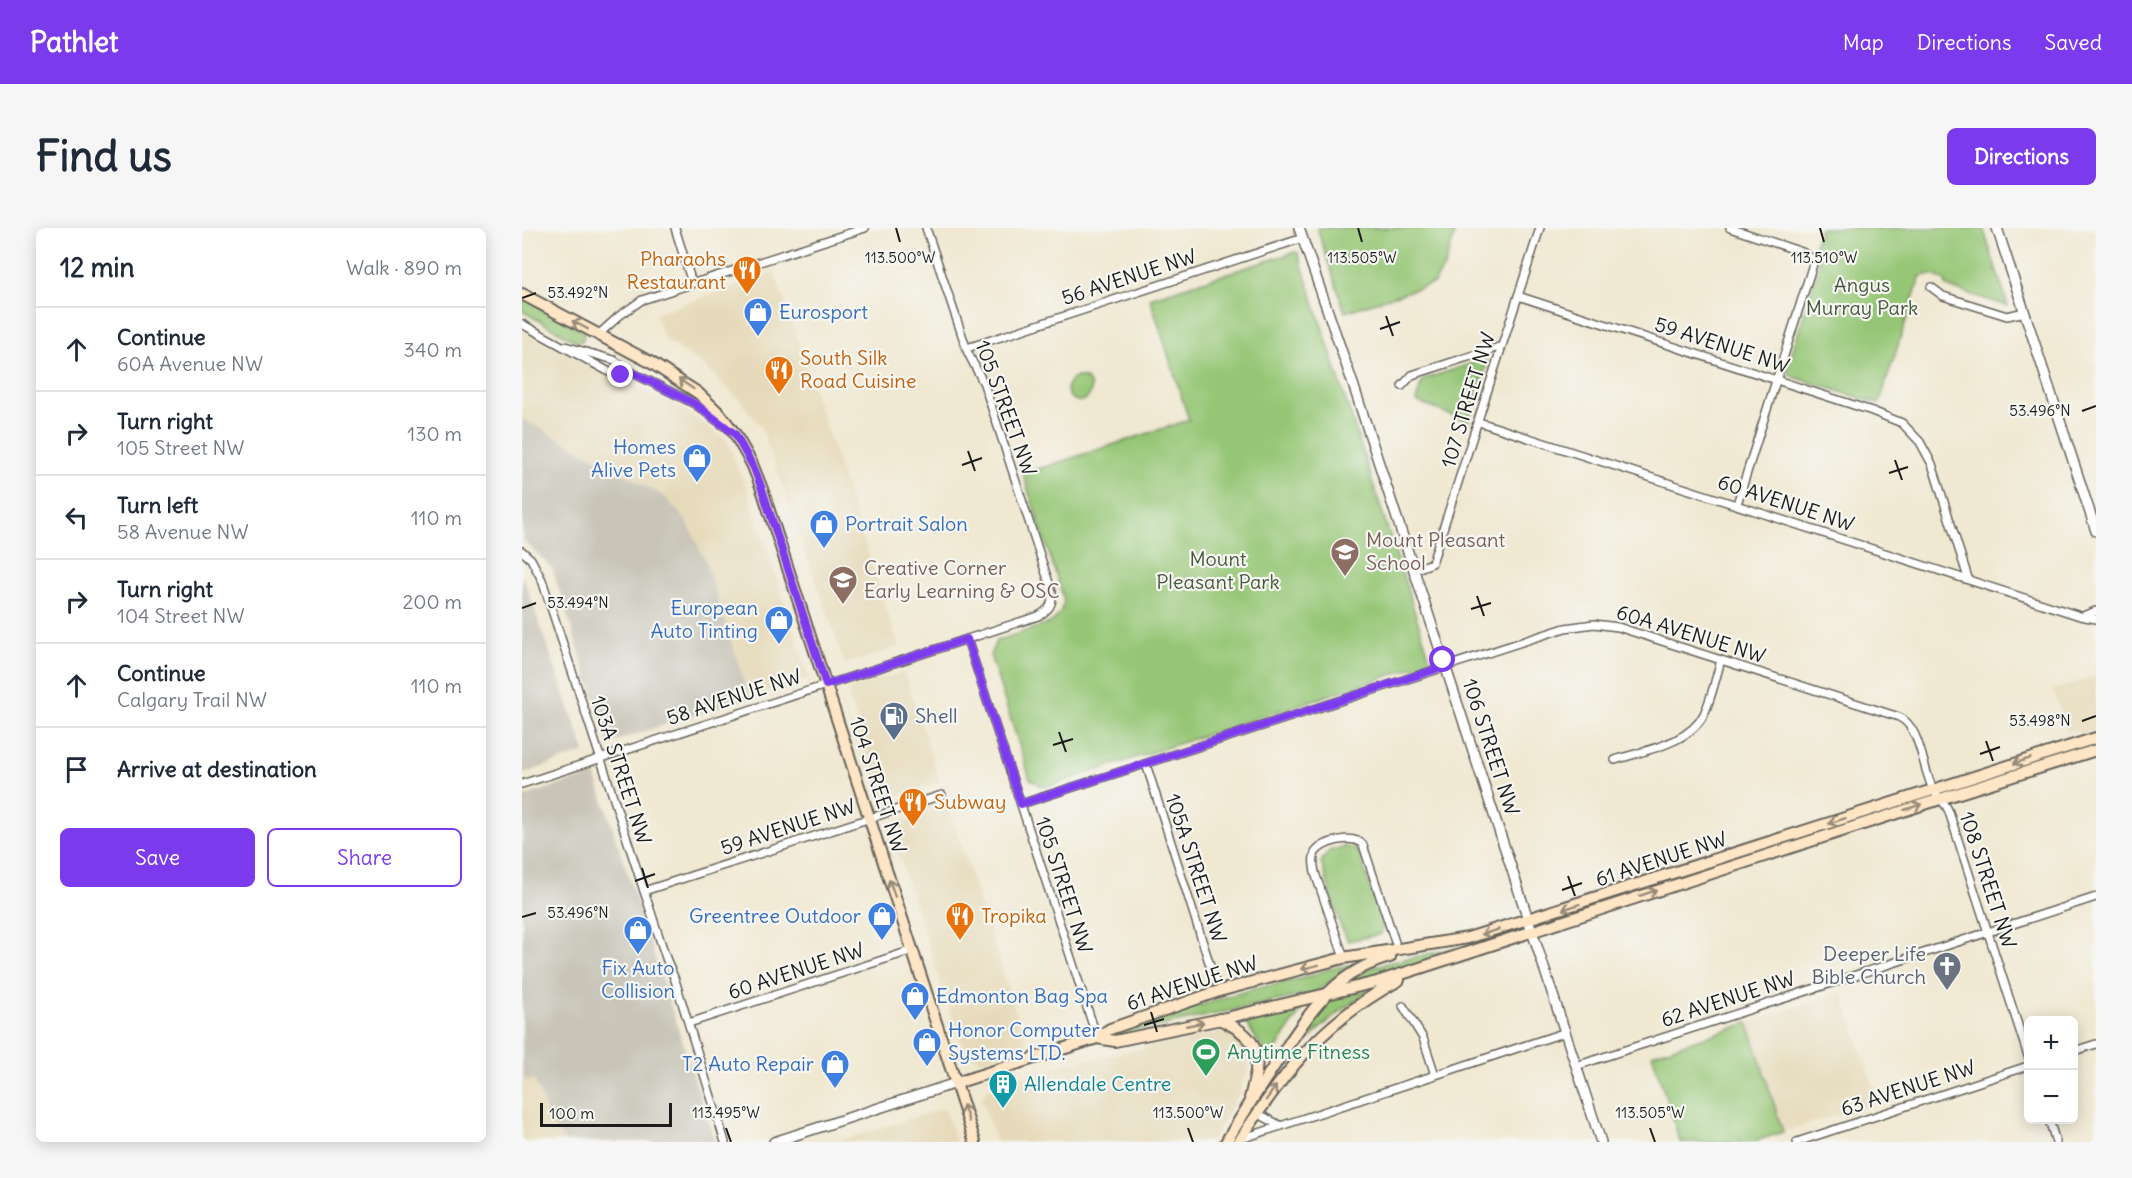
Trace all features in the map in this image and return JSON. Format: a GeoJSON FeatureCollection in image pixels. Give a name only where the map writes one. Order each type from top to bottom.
{"type":"FeatureCollection","features":[{"type":"Feature","properties":{"kind":"main road","name":"104 STREET NW"},"geometry":{"type":"LineString","coordinates":[[522,294],[650,362],[692,388],[710,403],[738,438],[762,489],[975,1142]]}},
{"type":"Feature","properties":{"kind":"main road","name":"61 AVENUE NW"},"geometry":{"type":"LineString","coordinates":[[1097,1038],[1115,1041],[1324,996],[1377,982],[1430,965],[1530,925],[1937,794],[2096,738]]}},
{"type":"Feature","properties":{"kind":"main road","name":"61 AVENUE NW"},"geometry":{"type":"LineString","coordinates":[[1937,794],[2096,751]]}},
{"type":"Feature","properties":{"kind":"main road","name":"61 AVENUE NW"},"geometry":{"type":"LineString","coordinates":[[956,1083],[1097,1038],[1110,1029],[1219,991],[1343,958],[1450,942],[1530,925]]}},
{"type":"Feature","properties":{"kind":"main road"},"geometry":{"type":"LineString","coordinates":[[1240,1141],[1252,1110],[1305,1020],[1324,996],[1342,979],[1372,962],[1450,942]]}},
{"type":"Feature","properties":{"kind":"main road"},"geometry":{"type":"LineString","coordinates":[[1226,1142],[1289,1068],[1335,1023],[1378,992],[1430,965]]}},
{"type":"Feature","properties":{"kind":"main road"},"geometry":{"type":"LineString","coordinates":[[1219,1019],[1244,1033],[1252,1042],[1256,1053],[1258,1068],[1252,1110]]}},
{"type":"Feature","properties":{"kind":"street"},"geometry":{"type":"LineString","coordinates":[[675,228],[693,283]]}},
{"type":"Feature","properties":{"kind":"street"},"geometry":{"type":"LineString","coordinates":[[598,335],[637,302],[865,228]]}},
{"type":"Feature","properties":{"kind":"street","name":"105 STREET NW"},"geometry":{"type":"LineString","coordinates":[[926,228],[967,348],[984,384],[1052,592],[1052,600]]}},
{"type":"Feature","properties":{"kind":"street","name":"106 STREET NW"},"geometry":{"type":"LineString","coordinates":[[1299,228],[1446,666],[1601,1142]]}},
{"type":"Feature","properties":{"kind":"street","name":"107 STREET NW"},"geometry":{"type":"LineString","coordinates":[[1414,570],[1432,563],[1540,228]]}},
{"type":"Feature","properties":{"kind":"street"},"geometry":{"type":"LineString","coordinates":[[1730,228],[1802,252],[1813,261],[1737,504]]}},
{"type":"Feature","properties":{"kind":"street"},"geometry":{"type":"LineString","coordinates":[[1996,228],[2096,531]]}},
{"type":"Feature","properties":{"kind":"street","name":"56 AVENUE NW"},"geometry":{"type":"LineString","coordinates":[[967,348],[1303,238]]}},
{"type":"Feature","properties":{"kind":"street"},"geometry":{"type":"LineString","coordinates":[[1931,287],[1943,296],[2007,316],[2025,312]]}},
{"type":"Feature","properties":{"kind":"street","name":"59 AVENUE NW"},"geometry":{"type":"LineString","coordinates":[[1518,296],[1872,411],[1902,423],[1913,433],[1932,464],[1968,578]]}},
{"type":"Feature","properties":{"kind":"street"},"geometry":{"type":"LineString","coordinates":[[522,324],[613,374],[621,375],[631,372]]}},
{"type":"Feature","properties":{"kind":"street"},"geometry":{"type":"LineString","coordinates":[[565,346],[609,357],[631,372],[695,404],[738,438]]}},
{"type":"Feature","properties":{"kind":"street"},"geometry":{"type":"LineString","coordinates":[[1402,387],[1412,375],[1502,346]]}},
{"type":"Feature","properties":{"kind":"street","name":"60 AVENUE NW"},"geometry":{"type":"LineString","coordinates":[[1479,422],[2096,619]]}},
{"type":"Feature","properties":{"kind":"street","name":"103A STREET NW"},"geometry":{"type":"LineString","coordinates":[[522,551],[531,559],[542,580],[725,1142]]}},
{"type":"Feature","properties":{"kind":"street","name":"58 AVENUE NW"},"geometry":{"type":"LineString","coordinates":[[522,784],[1038,616],[1048,609],[1052,600]]}},
{"type":"Feature","properties":{"kind":"street"},"geometry":{"type":"LineString","coordinates":[[2083,616],[2096,611]]}},
{"type":"Feature","properties":{"kind":"street","name":"60A AVENUE NW"},"geometry":{"type":"LineString","coordinates":[[1021,804],[1565,628],[1594,624],[1618,627],[1905,720]]}},
{"type":"Feature","properties":{"kind":"street","name":"105 STREET NW"},"geometry":{"type":"LineString","coordinates":[[967,639],[1097,1038]]}},
{"type":"Feature","properties":{"kind":"street"},"geometry":{"type":"LineString","coordinates":[[1615,760],[1680,738],[1696,726],[1706,708],[1722,660]]}},
{"type":"Feature","properties":{"kind":"street","name":"108 STREET NW"},"geometry":{"type":"LineString","coordinates":[[1905,720],[1913,730],[1937,794],[1949,812],[2024,1044]]}},
{"type":"Feature","properties":{"kind":"street","name":"105A STREET NW"},"geometry":{"type":"LineString","coordinates":[[1146,764],[1215,981]]}},
{"type":"Feature","properties":{"kind":"street","name":"59 AVENUE NW"},"geometry":{"type":"LineString","coordinates":[[644,891],[942,795]]}},
{"type":"Feature","properties":{"kind":"street"},"geometry":{"type":"LineString","coordinates":[[1342,952],[1315,873],[1313,860],[1314,854],[1322,847],[1345,839],[1356,840],[1363,845],[1395,942]]}},
{"type":"Feature","properties":{"kind":"street","name":"62 AVENUE NW"},"geometry":{"type":"LineString","coordinates":[[1576,1066],[2096,897]]}},
{"type":"Feature","properties":{"kind":"street","name":"60 AVENUE NW"},"geometry":{"type":"LineString","coordinates":[[688,1023],[913,950]]}},
{"type":"Feature","properties":{"kind":"street"},"geometry":{"type":"LineString","coordinates":[[1403,1006],[1423,1038],[1435,1075]]}},
{"type":"Feature","properties":{"kind":"street"},"geometry":{"type":"LineString","coordinates":[[1240,1141],[1566,1032]]}},
{"type":"Feature","properties":{"kind":"street"},"geometry":{"type":"LineString","coordinates":[[2078,1049],[2096,1044]]}},
{"type":"Feature","properties":{"kind":"street","name":"63 AVENUE NW"},"geometry":{"type":"LineString","coordinates":[[1797,1142],[2024,1067]]}},
{"type":"Feature","properties":{"kind":"street","name":"61 AVENUE NW"},"geometry":{"type":"LineString","coordinates":[[774,1142],[956,1083]]}},
{"type":"Feature","properties":{"kind":"street"},"geometry":{"type":"LineString","coordinates":[[1252,1110],[1281,1126]]}},
{"type":"Feature","properties":{"kind":"street"},"geometry":{"type":"LineString","coordinates":[[2051,1124],[2056,1142]]}},
{"type":"Feature","properties":{"kind":"shaded area"},"geometry":{"type":"Polygon","coordinates":[[[775,273],[899,647],[845,664],[761,426],[738,398],[702,364],[665,339],[655,314],[775,273]]]}},
{"type":"Feature","properties":{"kind":"shaded area"},"geometry":{"type":"Polygon","coordinates":[[[522,331],[683,409],[727,441],[747,489],[809,678],[749,697],[706,562],[688,523],[665,497],[522,418],[522,331]]]}},
{"type":"Feature","properties":{"kind":"shaded area"},"geometry":{"type":"Polygon","coordinates":[[[522,418],[665,497],[688,523],[706,562],[749,697],[609,743],[552,568],[522,539],[522,418]]]}},
{"type":"Feature","properties":{"kind":"shaded area"},"geometry":{"type":"Polygon","coordinates":[[[522,574],[585,752],[522,774],[522,574]]]}},
{"type":"Feature","properties":{"kind":"shaded area"},"geometry":{"type":"Polygon","coordinates":[[[904,672],[940,782],[885,800],[882,798],[848,695],[850,688],[904,672]]]}},
{"type":"Feature","properties":{"kind":"shaded area"},"geometry":{"type":"Polygon","coordinates":[[[2096,676],[2096,730],[2083,734],[2066,730],[2053,690],[2096,676]]]}},
{"type":"Feature","properties":{"kind":"shaded area"},"geometry":{"type":"Polygon","coordinates":[[[595,774],[715,1142],[565,1142],[551,1122],[534,1079],[526,1081],[522,1068],[522,797],[595,774]]]}},
{"type":"Feature","properties":{"kind":"shaded area"},"geometry":{"type":"Polygon","coordinates":[[[948,805],[1027,1046],[981,1061],[965,1052],[888,824],[948,805]]]}},
{"type":"Feature","properties":{"kind":"shaded area"},"geometry":{"type":"Polygon","coordinates":[[[1842,992],[1878,1101],[1783,1132],[1748,1023],[1842,992]]]}},
{"type":"Feature","properties":{"kind":"shaded area","name":"Allendale Centre"},"geometry":{"type":"Polygon","coordinates":[[[1227,1030],[1240,1038],[1246,1047],[1249,1067],[1239,1094],[1211,1142],[996,1142],[981,1098],[986,1090],[1059,1066],[1227,1030]]]}},
{"type":"Feature","properties":{"kind":"shaded area"},"geometry":{"type":"Polygon","coordinates":[[[522,1068],[526,1081],[534,1078],[551,1122],[565,1142],[522,1142],[522,1068]]]}},
{"type":"Feature","properties":{"kind":"shaded area"},"geometry":{"type":"Polygon","coordinates":[[[944,1108],[956,1142],[836,1142],[944,1108]]]}},
{"type":"Feature","properties":{"kind":"green space"},"geometry":{"type":"Polygon","coordinates":[[[1317,228],[1456,228],[1445,266],[1434,283],[1345,312],[1317,228]]]}},
{"type":"Feature","properties":{"kind":"green space","name":"Angus Murray Park"},"geometry":{"type":"Polygon","coordinates":[[[1820,228],[1983,228],[2008,306],[1947,287],[1944,280],[1935,276],[1923,276],[1920,277],[1879,404],[1791,376],[1787,369],[1819,265],[1818,254],[1813,249],[1820,228]]]}},
{"type":"Feature","properties":{"kind":"green space","name":"Mount Pleasant Park"},"geometry":{"type":"Polygon","coordinates":[[[1295,252],[1298,253],[1431,662],[1045,787],[1030,779],[990,655],[996,641],[1050,623],[1062,610],[1064,600],[1023,474],[1189,420],[1150,298],[1295,252]]]}},
{"type":"Feature","properties":{"kind":"green space"},"geometry":{"type":"Polygon","coordinates":[[[522,297],[585,332],[582,341],[577,342],[522,311],[522,297]]]}},
{"type":"Feature","properties":{"kind":"green space"},"geometry":{"type":"Polygon","coordinates":[[[1482,360],[1487,364],[1468,422],[1416,401],[1425,379],[1482,360]]]}},
{"type":"Feature","properties":{"kind":"green space"},"geometry":{"type":"Polygon","coordinates":[[[1079,377],[1088,380],[1091,389],[1088,398],[1079,401],[1070,398],[1067,389],[1070,380],[1079,377]]]}},
{"type":"Feature","properties":{"kind":"green space"},"geometry":{"type":"Polygon","coordinates":[[[1343,847],[1353,848],[1360,855],[1383,928],[1381,934],[1348,941],[1341,927],[1321,862],[1329,851],[1343,847]]]}},
{"type":"Feature","properties":{"kind":"green space"},"geometry":{"type":"Polygon","coordinates":[[[1510,932],[1394,972],[1346,985],[1343,982],[1375,966],[1464,946],[1510,932]]]}},
{"type":"Feature","properties":{"kind":"green space"},"geometry":{"type":"Polygon","coordinates":[[[1348,965],[1349,967],[1314,993],[1119,1033],[1121,1029],[1253,989],[1304,978],[1348,965]]]}},
{"type":"Feature","properties":{"kind":"green space"},"geometry":{"type":"Polygon","coordinates":[[[1370,989],[1316,1032],[1256,1102],[1323,1003],[1370,989]]]}},
{"type":"Feature","properties":{"kind":"green space"},"geometry":{"type":"Polygon","coordinates":[[[1299,1007],[1301,1010],[1267,1064],[1263,1049],[1245,1022],[1299,1007]]]}},
{"type":"Feature","properties":{"kind":"green space"},"geometry":{"type":"Polygon","coordinates":[[[1748,1023],[1783,1132],[1752,1142],[1680,1142],[1652,1054],[1748,1023]]]}},
{"type":"Feature","properties":{"kind":"place","name":"Pharaohs Restaurant"},"geometry":{"type":"Point","coordinates":[747,296]}},
{"type":"Feature","properties":{"kind":"place","name":"Eurosport"},"geometry":{"type":"Point","coordinates":[758,338]}},
{"type":"Feature","properties":{"kind":"place","name":"South Silk Road Cuisine"},"geometry":{"type":"Point","coordinates":[779,396]}},
{"type":"Feature","properties":{"kind":"place","name":"Homes Alive Pets"},"geometry":{"type":"Point","coordinates":[697,484]}},
{"type":"Feature","properties":{"kind":"place","name":"Portrait Salon"},"geometry":{"type":"Point","coordinates":[824,550]}},
{"type":"Feature","properties":{"kind":"place","name":"Mount Pleasant School"},"geometry":{"type":"Point","coordinates":[1345,578]}},
{"type":"Feature","properties":{"kind":"place","name":"Creative Corner Early Learning & OSC"},"geometry":{"type":"Point","coordinates":[843,606]}},
{"type":"Feature","properties":{"kind":"place","name":"European Auto Tinting"},"geometry":{"type":"Point","coordinates":[779,646]}},
{"type":"Feature","properties":{"kind":"place","name":"Shell"},"geometry":{"type":"Point","coordinates":[894,742]}},
{"type":"Feature","properties":{"kind":"place","name":"Subway"},"geometry":{"type":"Point","coordinates":[913,828]}},
{"type":"Feature","properties":{"kind":"place","name":"Greentree Outdoor"},"geometry":{"type":"Point","coordinates":[882,942]}},
{"type":"Feature","properties":{"kind":"place","name":"Tropika"},"geometry":{"type":"Point","coordinates":[960,942]}},
{"type":"Feature","properties":{"kind":"place","name":"Fix Auto Collision"},"geometry":{"type":"Point","coordinates":[638,956]}},
{"type":"Feature","properties":{"kind":"place","name":"Deeper Life Bible Church"},"geometry":{"type":"Point","coordinates":[1947,992]}},
{"type":"Feature","properties":{"kind":"place","name":"Edmonton Bag Spa"},"geometry":{"type":"Point","coordinates":[915,1022]}},
{"type":"Feature","properties":{"kind":"place","name":"Honor Computer Systems LTD."},"geometry":{"type":"Point","coordinates":[927,1068]}},
{"type":"Feature","properties":{"kind":"place","name":"Anytime Fitness"},"geometry":{"type":"Point","coordinates":[1206,1078]}},
{"type":"Feature","properties":{"kind":"place","name":"T2 Auto Repair"},"geometry":{"type":"Point","coordinates":[835,1090]}},
{"type":"Feature","properties":{"kind":"place","name":"Allendale Centre"},"geometry":{"type":"Point","coordinates":[1003,1110]}},
{"type":"Feature","properties":{"kind":"route"},"geometry":{"type":"LineString","coordinates":[[621,375],[631,372],[695,404],[735,434],[754,468],[762,489],[826,685],[967,639],[1021,804],[1446,666],[1443,660]]}}]}
